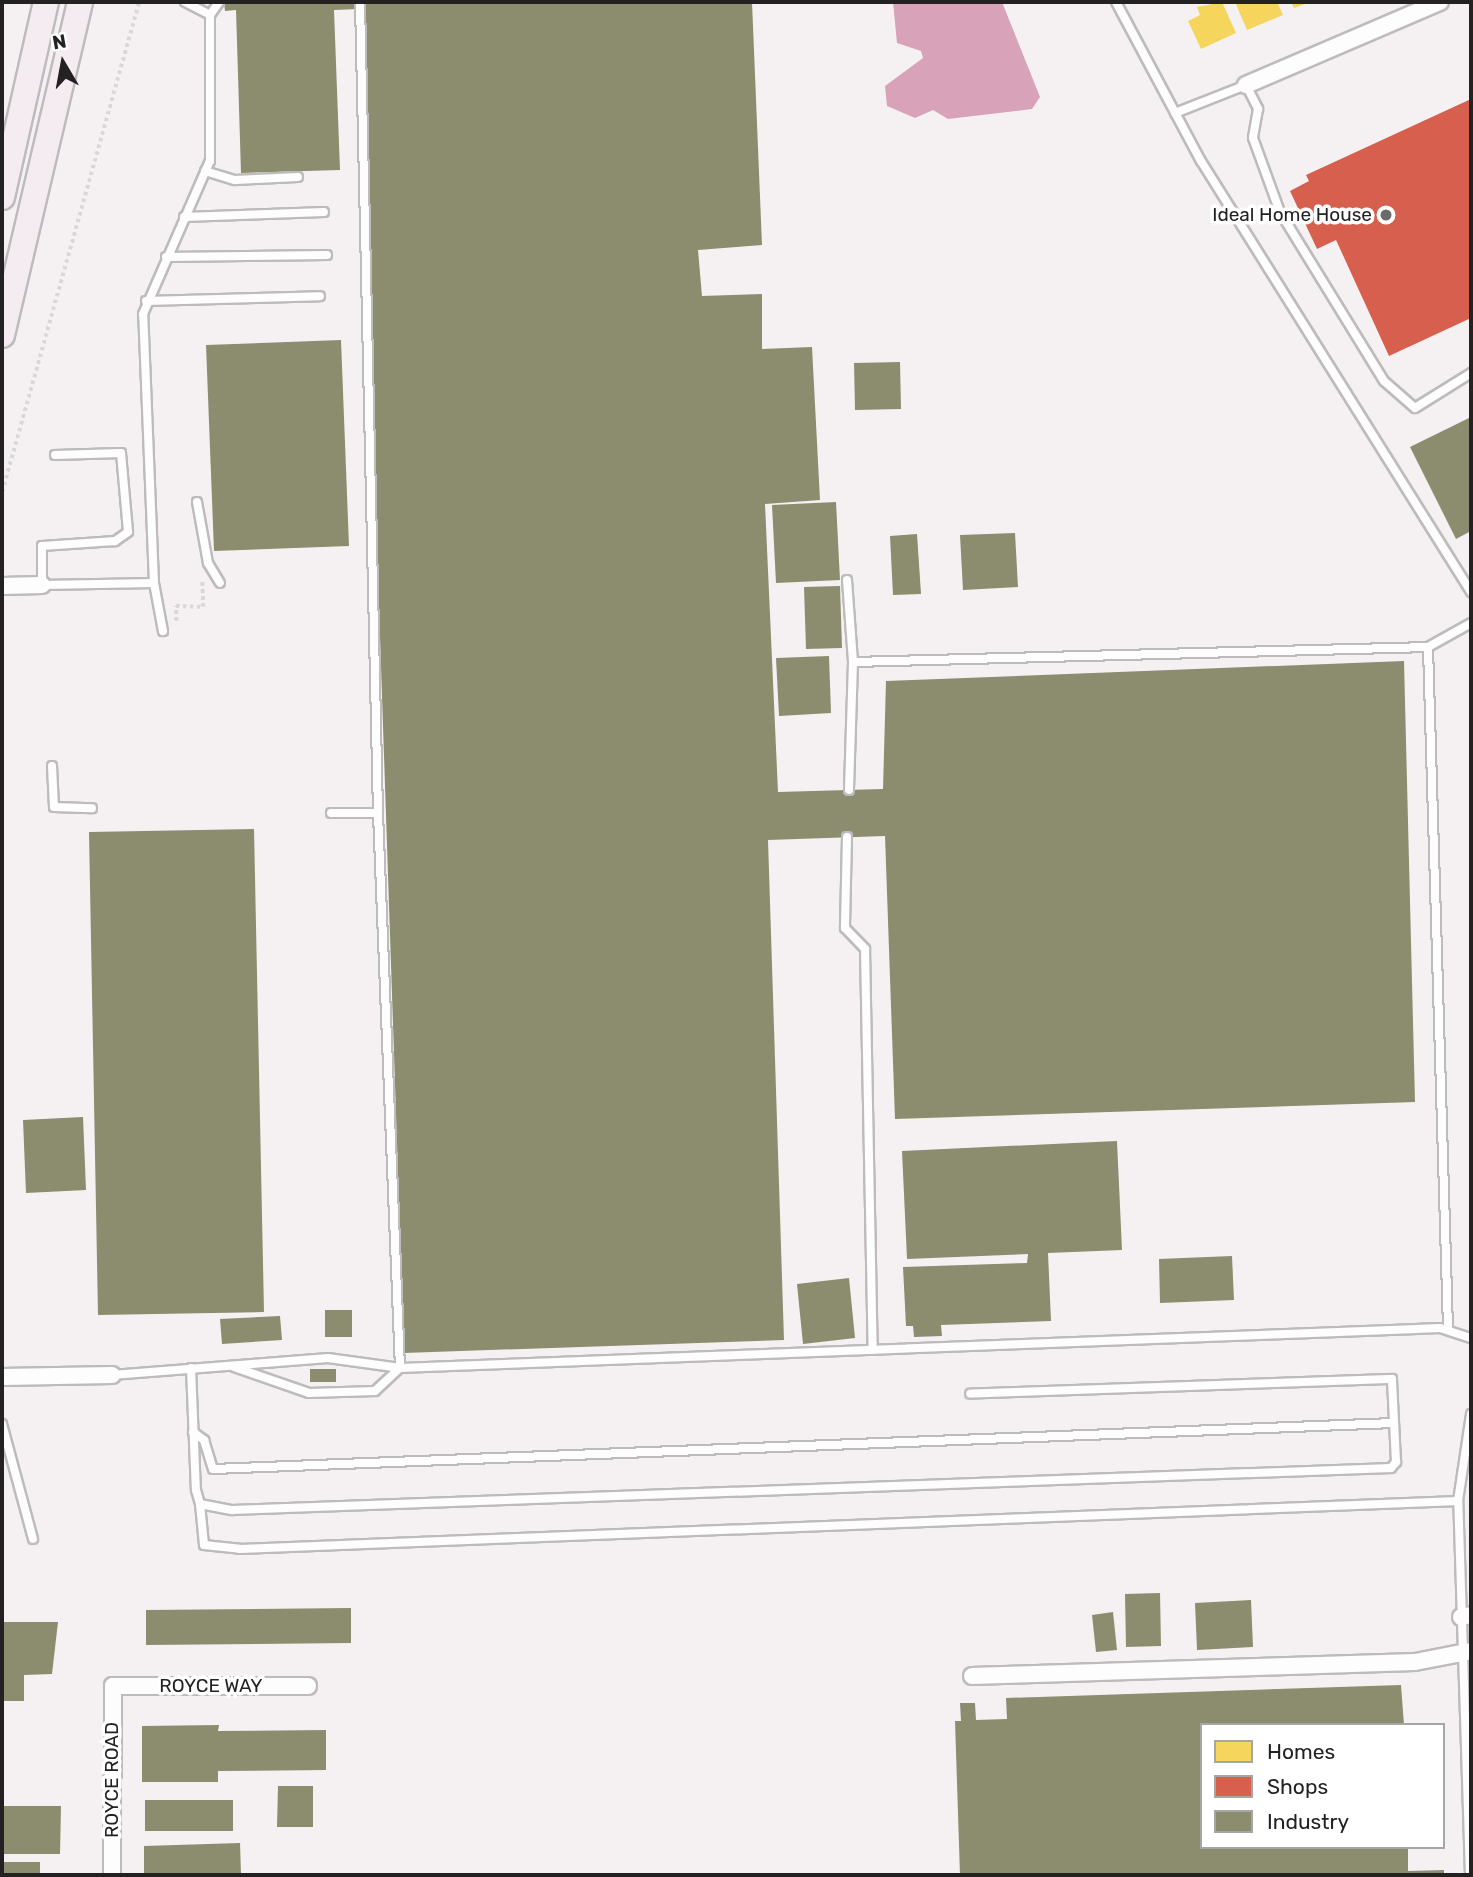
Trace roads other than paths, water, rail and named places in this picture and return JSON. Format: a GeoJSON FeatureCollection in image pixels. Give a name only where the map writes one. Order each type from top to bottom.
{"type":"FeatureCollection","features":[{"type":"Feature","properties":{"kind":"highway"},"geometry":{"type":"LineString","coordinates":[[24,99],[38,2]]}},
{"type":"Feature","properties":{"kind":"highway"},"geometry":{"type":"LineString","coordinates":[[2,197],[46,2]]}},
{"type":"Feature","properties":{"kind":"highway"},"geometry":{"type":"LineString","coordinates":[[2,335],[80,2]]}},
{"type":"Feature","properties":{"kind":"highway"},"geometry":{"type":"LineString","coordinates":[[50,138],[93,2]]}},
{"type":"Feature","properties":{"kind":"street"},"geometry":{"type":"LineString","coordinates":[[1246,85],[1440,2]]}},
{"type":"Feature","properties":{"kind":"street"},"geometry":{"type":"LineString","coordinates":[[2,586],[42,585]]}},
{"type":"Feature","properties":{"kind":"street"},"geometry":{"type":"LineString","coordinates":[[2,1377],[111,1375]]}},
{"type":"Feature","properties":{"kind":"street"},"geometry":{"type":"LineString","coordinates":[[972,1675],[1415,1662],[1467,1649]]}},
{"type":"Feature","properties":{"kind":"street","name":"ROYCE WAY"},"geometry":{"type":"LineString","coordinates":[[113,1686],[308,1686]]}},
{"type":"Feature","properties":{"kind":"street","name":"ROYCE ROAD"},"geometry":{"type":"LineString","coordinates":[[112,1875],[113,1686]]}},
{"type":"Feature","properties":{"kind":"lane"},"geometry":{"type":"LineString","coordinates":[[185,2],[210,15]]}},
{"type":"Feature","properties":{"kind":"lane"},"geometry":{"type":"LineString","coordinates":[[163,631],[154,583],[146,302],[205,171],[210,15],[219,2]]}},
{"type":"Feature","properties":{"kind":"lane"},"geometry":{"type":"LineString","coordinates":[[360,2],[378,813],[400,1368]]}},
{"type":"Feature","properties":{"kind":"lane"},"geometry":{"type":"LineString","coordinates":[[1116,2],[1175,113],[1471,592]]}},
{"type":"Feature","properties":{"kind":"lane"},"geometry":{"type":"LineString","coordinates":[[1175,113],[1246,85],[1258,109],[1252,138],[1280,212],[1384,381],[1415,408],[1471,373]]}},
{"type":"Feature","properties":{"kind":"lane"},"geometry":{"type":"LineString","coordinates":[[205,171],[234,180],[298,177]]}},
{"type":"Feature","properties":{"kind":"lane"},"geometry":{"type":"LineString","coordinates":[[184,217],[324,212]]}},
{"type":"Feature","properties":{"kind":"lane"},"geometry":{"type":"LineString","coordinates":[[166,257],[327,255]]}},
{"type":"Feature","properties":{"kind":"lane"},"geometry":{"type":"LineString","coordinates":[[146,302],[320,296]]}},
{"type":"Feature","properties":{"kind":"lane"},"geometry":{"type":"LineString","coordinates":[[55,455],[125,457],[128,532],[115,541],[42,546],[42,585],[154,583]]}},
{"type":"Feature","properties":{"kind":"lane"},"geometry":{"type":"LineString","coordinates":[[197,502],[208,563],[220,583]]}},
{"type":"Feature","properties":{"kind":"lane"},"geometry":{"type":"LineString","coordinates":[[846,580],[853,662],[849,790]]}},
{"type":"Feature","properties":{"kind":"lane"},"geometry":{"type":"LineString","coordinates":[[853,662],[1427,647],[1471,623]]}},
{"type":"Feature","properties":{"kind":"lane"},"geometry":{"type":"LineString","coordinates":[[1427,647],[1448,1330]]}},
{"type":"Feature","properties":{"kind":"lane"},"geometry":{"type":"LineString","coordinates":[[52,766],[54,807],[92,808]]}},
{"type":"Feature","properties":{"kind":"lane"},"geometry":{"type":"LineString","coordinates":[[331,813],[378,813]]}},
{"type":"Feature","properties":{"kind":"lane"},"geometry":{"type":"LineString","coordinates":[[847,837],[845,928],[865,949],[873,1350]]}},
{"type":"Feature","properties":{"kind":"lane"},"geometry":{"type":"LineString","coordinates":[[111,1375],[328,1358],[400,1368],[1448,1330],[1471,1338]]}},
{"type":"Feature","properties":{"kind":"lane"},"geometry":{"type":"LineString","coordinates":[[229,1365],[309,1393],[374,1391],[400,1368]]}},
{"type":"Feature","properties":{"kind":"lane"},"geometry":{"type":"LineString","coordinates":[[191,1368],[193,1432],[204,1545],[240,1549],[1458,1501]]}},
{"type":"Feature","properties":{"kind":"lane"},"geometry":{"type":"LineString","coordinates":[[200,1504],[232,1510],[1391,1468],[1394,1423],[1392,1380],[970,1394]]}},
{"type":"Feature","properties":{"kind":"lane"},"geometry":{"type":"LineString","coordinates":[[1470,1875],[1466,1616],[1458,1501],[1471,1414]]}},
{"type":"Feature","properties":{"kind":"lane"},"geometry":{"type":"LineString","coordinates":[[193,1432],[204,1440],[213,1469],[1394,1423]]}},
{"type":"Feature","properties":{"kind":"lane"},"geometry":{"type":"LineString","coordinates":[[2,1424],[33,1539]]}},
{"type":"Feature","properties":{"kind":"place","name":"Ideal Home House"},"geometry":{"type":"Point","coordinates":[1386,215]}}]}
